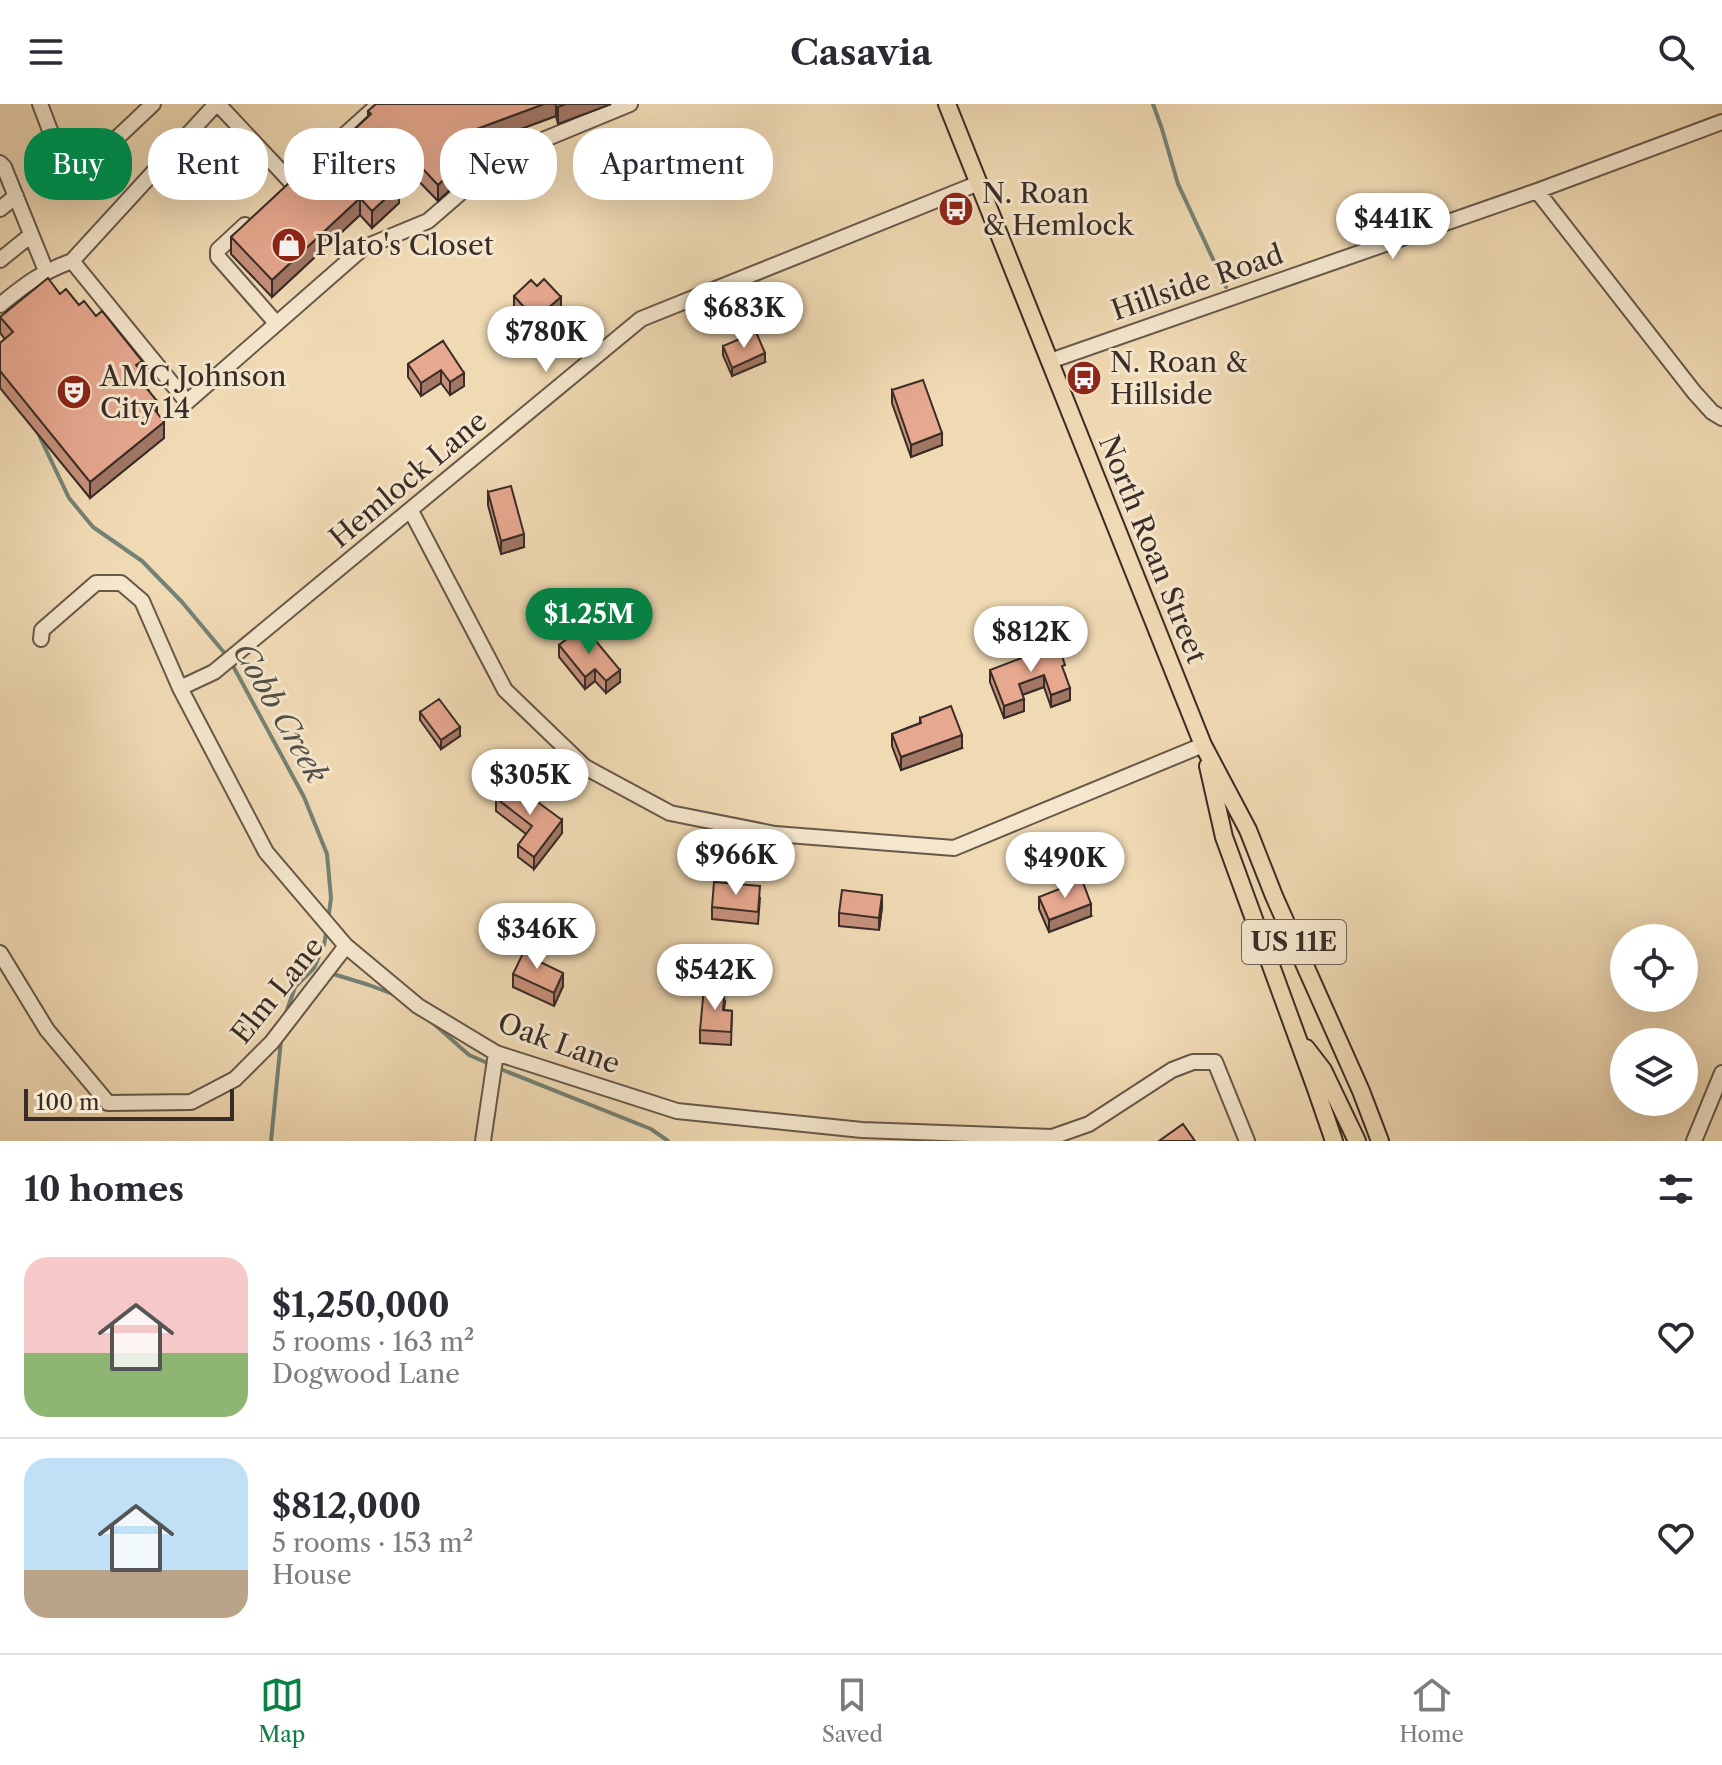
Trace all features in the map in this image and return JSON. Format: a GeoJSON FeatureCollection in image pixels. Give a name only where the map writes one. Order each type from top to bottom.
{"type":"FeatureCollection","features":[{"type":"Feature","properties":{"kind":"main road","name":"North Roan Street"},"geometry":{"type":"LineString","coordinates":[[947,104],[1203,745],[1248,830],[1380,1141]]}},
{"type":"Feature","properties":{"kind":"main road","name":"North Roan Street"},"geometry":{"type":"LineString","coordinates":[[1203,745],[1224,837],[1334,1141]]}},
{"type":"Feature","properties":{"kind":"main road"},"geometry":{"type":"LineString","coordinates":[[1296,1034],[1323,1070],[1357,1141]]}},
{"type":"Feature","properties":{"kind":"street"},"geometry":{"type":"LineString","coordinates":[[40,104],[64,167],[67,171],[78,173],[153,104]]}},
{"type":"Feature","properties":{"kind":"street"},"geometry":{"type":"LineString","coordinates":[[0,305],[32,279],[72,261],[217,104],[287,188],[379,104]]}},
{"type":"Feature","properties":{"kind":"street"},"geometry":{"type":"LineString","coordinates":[[72,261],[187,402],[363,248],[428,221],[501,160],[630,104]]}},
{"type":"Feature","properties":{"kind":"street","name":"Hillside Road"},"geometry":{"type":"LineString","coordinates":[[1050,361],[1537,191],[1722,122]]}},
{"type":"Feature","properties":{"kind":"street"},"geometry":{"type":"LineString","coordinates":[[0,163],[46,271]]}},
{"type":"Feature","properties":{"kind":"street","name":"Hemlock Lane"},"geometry":{"type":"LineString","coordinates":[[180,688],[214,672],[641,319],[979,183]]}},
{"type":"Feature","properties":{"kind":"street"},"geometry":{"type":"LineString","coordinates":[[1537,191],[1694,392],[1712,412],[1722,418]]}},
{"type":"Feature","properties":{"kind":"street"},"geometry":{"type":"LineString","coordinates":[[0,209],[16,196]]}},
{"type":"Feature","properties":{"kind":"street"},"geometry":{"type":"LineString","coordinates":[[261,211],[217,254],[276,323]]}},
{"type":"Feature","properties":{"kind":"street"},"geometry":{"type":"LineString","coordinates":[[0,260],[31,235]]}},
{"type":"Feature","properties":{"kind":"street"},"geometry":{"type":"LineString","coordinates":[[411,511],[505,690],[585,767],[670,813],[775,834],[954,848],[1203,745]]}},
{"type":"Feature","properties":{"kind":"street","name":"Oak Lane"},"geometry":{"type":"LineString","coordinates":[[41,639],[42,630],[96,583],[121,583],[142,601],[180,688],[266,852],[346,946],[418,1006],[496,1053],[677,1111],[862,1130],[1052,1137],[1089,1124],[1172,1070],[1193,1062],[1215,1062],[1247,1141]]}},
{"type":"Feature","properties":{"kind":"street","name":"Elm Lane"},"geometry":{"type":"LineString","coordinates":[[0,953],[47,1030],[108,1103],[191,1102],[235,1079],[272,1042],[346,946]]}},
{"type":"Feature","properties":{"kind":"street"},"geometry":{"type":"LineString","coordinates":[[483,1141],[496,1053]]}},
{"type":"Feature","properties":{"kind":"street"},"geometry":{"type":"LineString","coordinates":[[1694,1141],[1722,1073]]}},
{"type":"Feature","properties":{"kind":"building"},"geometry":{"type":"Polygon","coordinates":[[[376,104],[544,104],[479,128],[440,128],[438,185],[424,170],[424,128],[356,128],[371,114],[368,111],[376,104]]]}},
{"type":"Feature","properties":{"kind":"building"},"geometry":{"type":"Polygon","coordinates":[[[284,188],[284,200],[358,200],[272,280],[231,237],[284,188]]]}},
{"type":"Feature","properties":{"kind":"building"},"geometry":{"type":"Polygon","coordinates":[[[362,200],[384,200],[372,211],[362,200]]]}},
{"type":"Feature","properties":{"kind":"building","name":"AMC Johnson City 14"},"geometry":{"type":"Polygon","coordinates":[[[48,278],[60,294],[66,289],[79,305],[84,301],[96,316],[102,311],[142,361],[136,365],[149,380],[144,385],[157,401],[151,405],[164,422],[90,482],[0,371],[0,343],[13,332],[0,317],[48,278]]]}},
{"type":"Feature","properties":{"kind":"building"},"geometry":{"type":"Polygon","coordinates":[[[544,279],[561,297],[535,319],[514,296],[531,280],[537,286],[544,279]]]}},
{"type":"Feature","properties":{"kind":"building"},"geometry":{"type":"Polygon","coordinates":[[[756,332],[765,353],[732,368],[723,346],[756,332]]]}},
{"type":"Feature","properties":{"kind":"building"},"geometry":{"type":"Polygon","coordinates":[[[443,341],[464,373],[450,382],[441,370],[421,383],[408,364],[443,341]]]}},
{"type":"Feature","properties":{"kind":"building"},"geometry":{"type":"Polygon","coordinates":[[[923,380],[942,433],[911,445],[892,390],[923,380]]]}},
{"type":"Feature","properties":{"kind":"building"},"geometry":{"type":"Polygon","coordinates":[[[511,486],[524,534],[501,541],[488,492],[511,486]]]}},
{"type":"Feature","properties":{"kind":"building"},"geometry":{"type":"Polygon","coordinates":[[[577,631],[584,639],[590,634],[620,670],[606,681],[595,669],[585,677],[559,645],[577,631]]]}},
{"type":"Feature","properties":{"kind":"building"},"geometry":{"type":"Polygon","coordinates":[[[1058,644],[1070,688],[1051,695],[1044,675],[1019,684],[1024,699],[1004,706],[990,670],[1058,644]]]}},
{"type":"Feature","properties":{"kind":"building"},"geometry":{"type":"Polygon","coordinates":[[[439,699],[460,727],[441,740],[420,712],[439,699]]]}},
{"type":"Feature","properties":{"kind":"building"},"geometry":{"type":"Polygon","coordinates":[[[951,706],[962,735],[901,757],[892,734],[921,723],[920,718],[951,706]]]}},
{"type":"Feature","properties":{"kind":"building"},"geometry":{"type":"Polygon","coordinates":[[[509,781],[562,820],[534,857],[518,845],[532,826],[496,798],[509,781]]]}},
{"type":"Feature","properties":{"kind":"building"},"geometry":{"type":"Polygon","coordinates":[[[1082,880],[1091,904],[1049,920],[1039,897],[1082,880]]]}},
{"type":"Feature","properties":{"kind":"building"},"geometry":{"type":"Polygon","coordinates":[[[714,882],[760,886],[758,912],[712,907],[714,882]]]}},
{"type":"Feature","properties":{"kind":"building"},"geometry":{"type":"Polygon","coordinates":[[[842,890],[882,895],[879,918],[839,913],[842,890]]]}},
{"type":"Feature","properties":{"kind":"building"},"geometry":{"type":"Polygon","coordinates":[[[526,947],[541,954],[538,961],[563,973],[554,993],[513,974],[526,947]]]}},
{"type":"Feature","properties":{"kind":"building"},"geometry":{"type":"Polygon","coordinates":[[[704,988],[725,989],[723,1010],[732,1011],[731,1032],[700,1030],[704,988]]]}},
{"type":"Feature","properties":{"kind":"building"},"geometry":{"type":"Polygon","coordinates":[[[1183,1124],[1195,1141],[1159,1141],[1183,1124]]]}},
{"type":"Feature","properties":{"kind":"waterway"},"geometry":{"type":"LineString","coordinates":[[1153,104],[1178,184],[1226,287]]}},
{"type":"Feature","properties":{"kind":"waterway","name":"Cobb Creek"},"geometry":{"type":"LineString","coordinates":[[37,431],[69,498],[93,527],[142,561],[182,602],[227,656]]}},
{"type":"Feature","properties":{"kind":"waterway","name":"Cobb Creek"},"geometry":{"type":"LineString","coordinates":[[232,664],[304,797],[327,854],[331,898],[328,920]]}},
{"type":"Feature","properties":{"kind":"waterway","name":"Cobb Creek"},"geometry":{"type":"LineString","coordinates":[[284,1019],[295,987],[314,968],[324,945],[327,928]]}},
{"type":"Feature","properties":{"kind":"waterway"},"geometry":{"type":"LineString","coordinates":[[330,973],[398,996]]}},
{"type":"Feature","properties":{"kind":"waterway"},"geometry":{"type":"LineString","coordinates":[[433,1023],[469,1055],[490,1064]]}},
{"type":"Feature","properties":{"kind":"waterway","name":"Cobb Creek"},"geometry":{"type":"LineString","coordinates":[[271,1141],[281,1040]]}},
{"type":"Feature","properties":{"kind":"waterway"},"geometry":{"type":"LineString","coordinates":[[498,1068],[651,1129],[668,1141]]}},
{"type":"Feature","properties":{"kind":"place","name":"N. Roan & Hemlock"},"geometry":{"type":"Point","coordinates":[956,209]}},
{"type":"Feature","properties":{"kind":"place","name":"Plato's Closet"},"geometry":{"type":"Point","coordinates":[289,245]}},
{"type":"Feature","properties":{"kind":"place","name":"N. Roan & Hillside"},"geometry":{"type":"Point","coordinates":[1084,378]}},
{"type":"Feature","properties":{"kind":"place","name":"AMC Johnson City 14"},"geometry":{"type":"Point","coordinates":[74,392]}}]}
